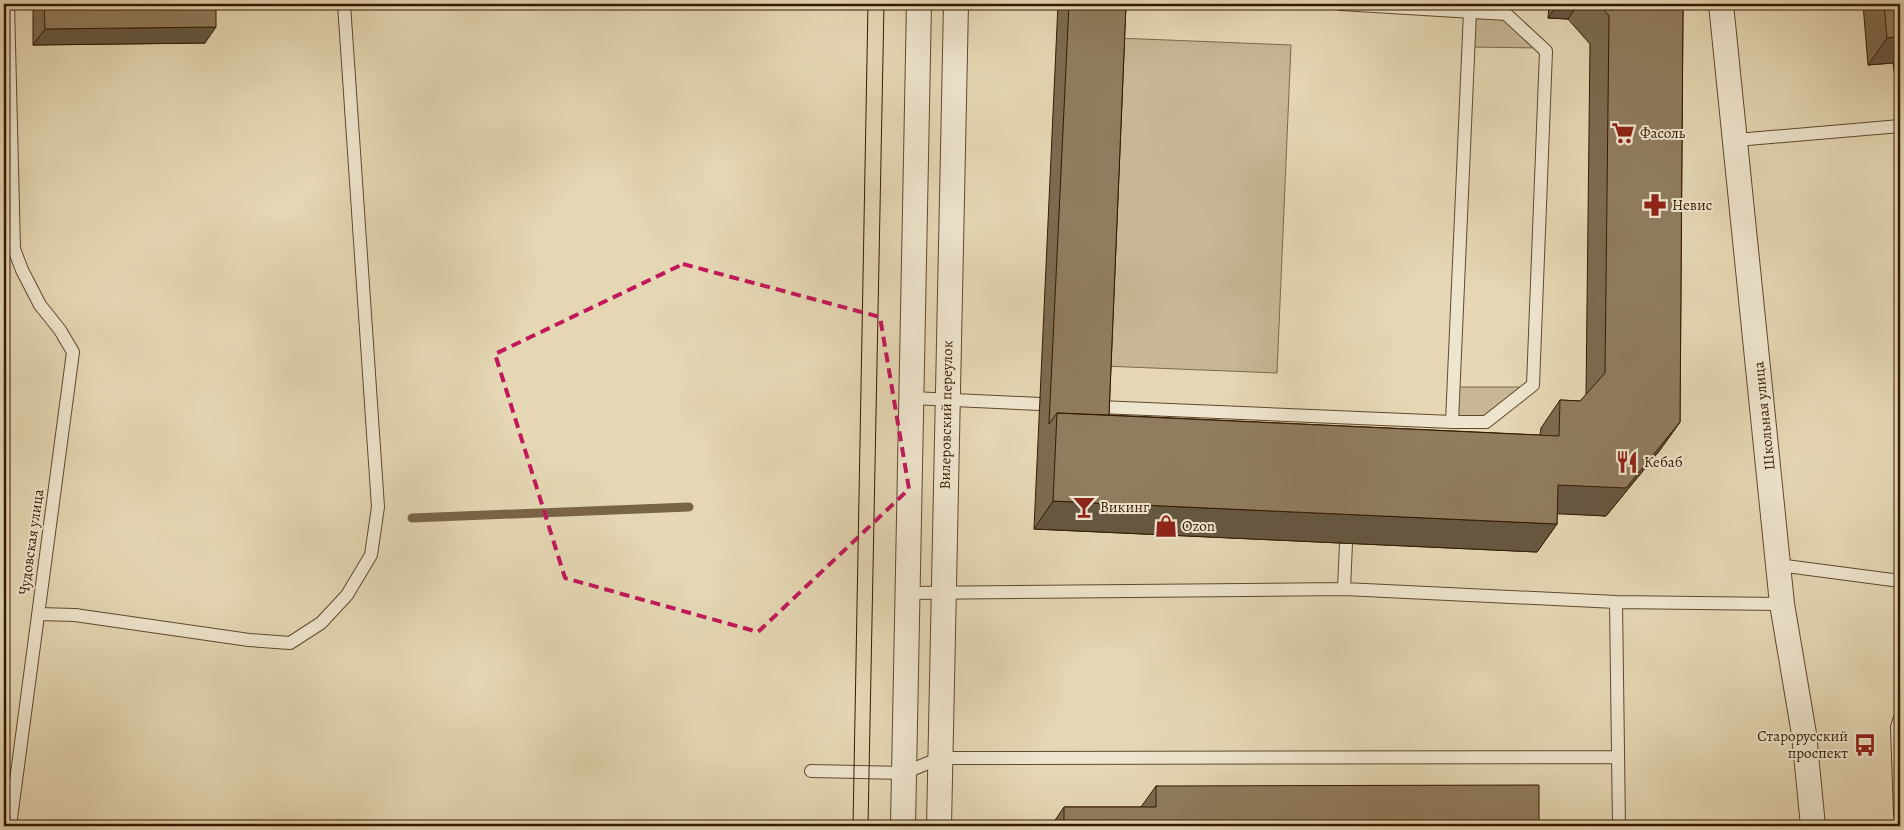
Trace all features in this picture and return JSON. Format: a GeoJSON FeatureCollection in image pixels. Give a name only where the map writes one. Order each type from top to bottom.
{"type":"FeatureCollection","features":[{"type":"Feature","properties":{"kind":"street"},"geometry":{"type":"LineString","coordinates":[[902,826],[919,4]]}},
{"type":"Feature","properties":{"kind":"street","name":"Вилеровский переулок"},"geometry":{"type":"LineString","coordinates":[[938,826],[956,4]]}},
{"type":"Feature","properties":{"kind":"street","name":"Школьная улица"},"geometry":{"type":"LineString","coordinates":[[1721,4],[1782,604],[1804,734],[1813,826]]}},
{"type":"Feature","properties":{"kind":"lane"},"geometry":{"type":"LineString","coordinates":[[8,4],[9,253]]}},
{"type":"Feature","properties":{"kind":"lane"},"geometry":{"type":"LineString","coordinates":[[38,614],[74,615],[249,640],[290,643],[322,623],[347,595],[370,555],[378,507],[344,4]]}},
{"type":"Feature","properties":{"kind":"lane"},"geometry":{"type":"LineString","coordinates":[[1099,407],[1486,422],[1533,385],[1546,51],[1506,14],[1341,4]]}},
{"type":"Feature","properties":{"kind":"lane"},"geometry":{"type":"LineString","coordinates":[[1452,422],[1470,11]]}},
{"type":"Feature","properties":{"kind":"lane"},"geometry":{"type":"LineString","coordinates":[[1736,140],[1900,126]]}},
{"type":"Feature","properties":{"kind":"lane","name":"Чудовская улица"},"geometry":{"type":"LineString","coordinates":[[9,253],[22,270],[40,305],[60,330],[73,352],[10,826]]}},
{"type":"Feature","properties":{"kind":"lane"},"geometry":{"type":"LineString","coordinates":[[912,398],[1040,404]]}},
{"type":"Feature","properties":{"kind":"lane"},"geometry":{"type":"LineString","coordinates":[[1352,433],[1353,418]]}},
{"type":"Feature","properties":{"kind":"lane"},"geometry":{"type":"LineString","coordinates":[[1344,589],[1346,543]]}},
{"type":"Feature","properties":{"kind":"lane"},"geometry":{"type":"LineString","coordinates":[[1778,565],[1900,581]]}},
{"type":"Feature","properties":{"kind":"lane"},"geometry":{"type":"LineString","coordinates":[[907,593],[1344,589],[1616,602],[1782,604]]}},
{"type":"Feature","properties":{"kind":"lane"},"geometry":{"type":"LineString","coordinates":[[1616,602],[1619,826]]}},
{"type":"Feature","properties":{"kind":"lane"},"geometry":{"type":"LineString","coordinates":[[1900,718],[1897,727],[1900,814]]}},
{"type":"Feature","properties":{"kind":"lane"},"geometry":{"type":"LineString","coordinates":[[811,771],[904,773],[940,758],[1618,757]]}},
{"type":"Feature","properties":{"kind":"highlighted area"},"geometry":{"type":"Polygon","coordinates":[[[683,264],[880,317],[909,489],[758,632],[565,578],[495,354],[683,264]]]}},
{"type":"Feature","properties":{"kind":"shaded area"},"geometry":{"type":"Polygon","coordinates":[[[1473,13],[1505,15],[1540,48],[1471,47],[1473,13]]]}},
{"type":"Feature","properties":{"kind":"shaded area"},"geometry":{"type":"Polygon","coordinates":[[[1117,38],[1291,45],[1277,373],[1103,366],[1117,38]]]}},
{"type":"Feature","properties":{"kind":"shaded area"},"geometry":{"type":"Polygon","coordinates":[[[1458,387],[1522,387],[1483,419],[1457,418],[1458,387]]]}},
{"type":"Feature","properties":{"kind":"building"},"geometry":{"type":"Polygon","coordinates":[[[44,4],[216,4],[216,27],[45,29],[44,4]]]}},
{"type":"Feature","properties":{"kind":"building"},"geometry":{"type":"Polygon","coordinates":[[[1069,4],[1126,4],[1109,415],[1057,413],[1049,424],[1069,4]]]}},
{"type":"Feature","properties":{"kind":"building"},"geometry":{"type":"Polygon","coordinates":[[[1599,4],[1683,4],[1680,422],[1626,488],[1558,485],[1557,524],[1053,501],[1057,413],[1559,436],[1560,400],[1580,401],[1605,373],[1609,16],[1599,4]]]}},
{"type":"Feature","properties":{"kind":"building"},"geometry":{"type":"Polygon","coordinates":[[[1884,4],[1900,4],[1900,36],[1887,38],[1884,4]]]}},
{"type":"Feature","properties":{"kind":"building"},"geometry":{"type":"Polygon","coordinates":[[[1539,785],[1539,826],[1064,826],[1064,807],[1156,807],[1156,786],[1539,785]]]}},
{"type":"Feature","properties":{"kind":"waterway"},"geometry":{"type":"LineString","coordinates":[[412,518],[689,507]]}},
{"type":"Feature","properties":{"kind":"tram line"},"geometry":{"type":"LineString","coordinates":[[853,826],[868,4]]}},
{"type":"Feature","properties":{"kind":"tram line"},"geometry":{"type":"LineString","coordinates":[[868,826],[884,4]]}},
{"type":"Feature","properties":{"kind":"place","name":"Фасоль"},"geometry":{"type":"Point","coordinates":[1623,133]}},
{"type":"Feature","properties":{"kind":"place","name":"Невис"},"geometry":{"type":"Point","coordinates":[1655,205]}},
{"type":"Feature","properties":{"kind":"place","name":"Кебаб"},"geometry":{"type":"Point","coordinates":[1627,462]}},
{"type":"Feature","properties":{"kind":"place","name":"Викинг"},"geometry":{"type":"Point","coordinates":[1084,507]}},
{"type":"Feature","properties":{"kind":"place","name":"Ozon"},"geometry":{"type":"Point","coordinates":[1166,526]}},
{"type":"Feature","properties":{"kind":"place","name":"Старорусский проспект"},"geometry":{"type":"Point","coordinates":[1865,745]}}]}
